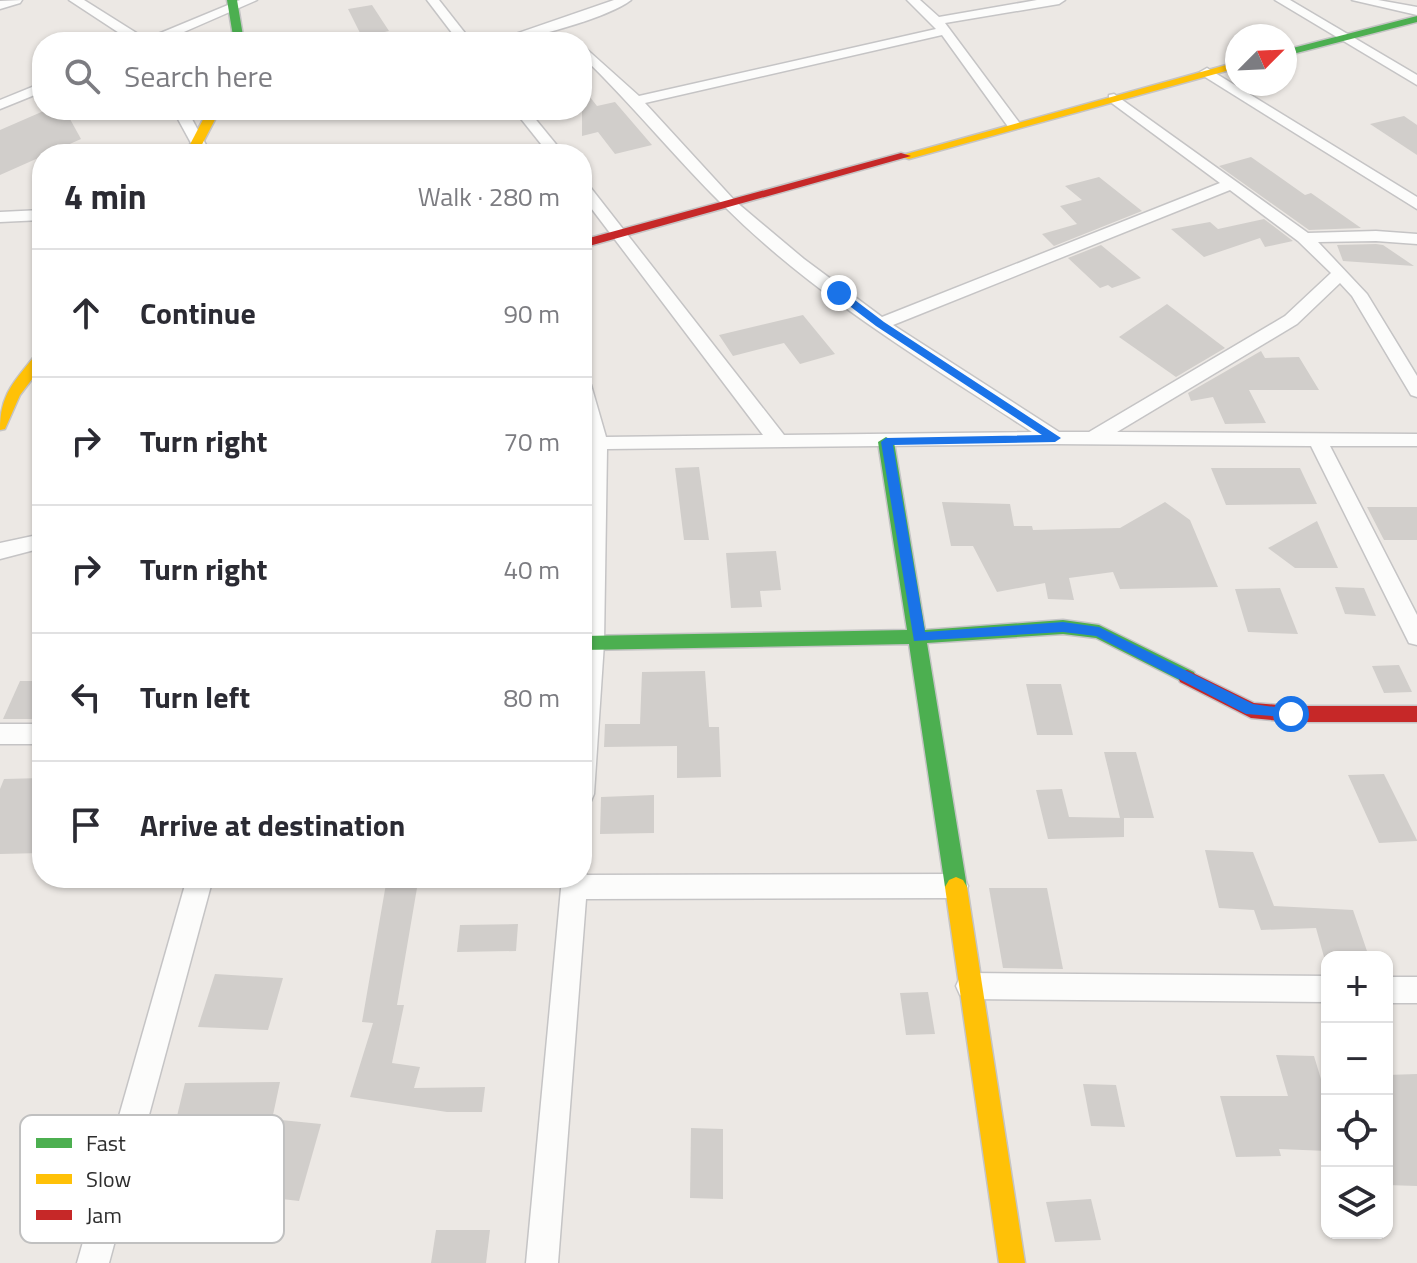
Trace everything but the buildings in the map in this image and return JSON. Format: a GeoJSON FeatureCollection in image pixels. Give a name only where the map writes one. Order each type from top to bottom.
{"type":"FeatureCollection","features":[{"type":"Feature","properties":{"kind":"street"},"geometry":{"type":"LineString","coordinates":[[0,5],[16,0]]}},
{"type":"Feature","properties":{"kind":"street"},"geometry":{"type":"LineString","coordinates":[[75,0],[126,32]]}},
{"type":"Feature","properties":{"kind":"street"},"geometry":{"type":"LineString","coordinates":[[433,0],[458,32]]}},
{"type":"Feature","properties":{"kind":"street"},"geometry":{"type":"LineString","coordinates":[[913,0],[965,55],[1014,125]]}},
{"type":"Feature","properties":{"kind":"street"},"geometry":{"type":"LineString","coordinates":[[636,101],[1059,0]]}},
{"type":"Feature","properties":{"kind":"street"},"geometry":{"type":"LineString","coordinates":[[1281,0],[1417,80]]}},
{"type":"Feature","properties":{"kind":"street"},"geometry":{"type":"LineString","coordinates":[[1358,0],[1391,3],[1417,11]]}},
{"type":"Feature","properties":{"kind":"street"},"geometry":{"type":"LineString","coordinates":[[534,32],[616,1]]}},
{"type":"Feature","properties":{"kind":"street"},"geometry":{"type":"LineString","coordinates":[[172,32],[239,2],[239,32]]}},
{"type":"Feature","properties":{"kind":"street"},"geometry":{"type":"LineString","coordinates":[[1297,50],[1417,19]]}},
{"type":"Feature","properties":{"kind":"street"},"geometry":{"type":"LineString","coordinates":[[559,25],[566,32]]}},
{"type":"Feature","properties":{"kind":"street"},"geometry":{"type":"LineString","coordinates":[[592,59],[636,101],[730,204],[798,262],[880,324],[1055,438]]}},
{"type":"Feature","properties":{"kind":"street"},"geometry":{"type":"LineString","coordinates":[[592,241],[1225,68]]}},
{"type":"Feature","properties":{"kind":"street"},"geometry":{"type":"LineString","coordinates":[[1207,72],[1417,204]]}},
{"type":"Feature","properties":{"kind":"street"},"geometry":{"type":"LineString","coordinates":[[0,105],[32,91]]}},
{"type":"Feature","properties":{"kind":"street"},"geometry":{"type":"LineString","coordinates":[[1114,98],[1304,238],[1341,273],[1359,294],[1417,391]]}},
{"type":"Feature","properties":{"kind":"street"},"geometry":{"type":"LineString","coordinates":[[184,120],[195,144]]}},
{"type":"Feature","properties":{"kind":"street"},"geometry":{"type":"LineString","coordinates":[[201,144],[210,120]]}},
{"type":"Feature","properties":{"kind":"street"},"geometry":{"type":"LineString","coordinates":[[529,120],[549,144]]}},
{"type":"Feature","properties":{"kind":"street"},"geometry":{"type":"LineString","coordinates":[[880,324],[1230,185]]}},
{"type":"Feature","properties":{"kind":"street"},"geometry":{"type":"LineString","coordinates":[[592,200],[779,442]]}},
{"type":"Feature","properties":{"kind":"street"},"geometry":{"type":"LineString","coordinates":[[0,217],[32,215]]}},
{"type":"Feature","properties":{"kind":"street"},"geometry":{"type":"LineString","coordinates":[[1304,238],[1376,236],[1417,239]]}},
{"type":"Feature","properties":{"kind":"street"},"geometry":{"type":"LineString","coordinates":[[1089,441],[1291,320],[1341,273]]}},
{"type":"Feature","properties":{"kind":"street"},"geometry":{"type":"LineString","coordinates":[[0,425],[7,396],[32,367]]}},
{"type":"Feature","properties":{"kind":"street"},"geometry":{"type":"LineString","coordinates":[[7,396],[32,390]]}},
{"type":"Feature","properties":{"kind":"street"},"geometry":{"type":"LineString","coordinates":[[592,424],[598,443],[592,563]]}},
{"type":"Feature","properties":{"kind":"street"},"geometry":{"type":"LineString","coordinates":[[598,443],[1055,438],[1089,441],[1417,440]]}},
{"type":"Feature","properties":{"kind":"street"},"geometry":{"type":"LineString","coordinates":[[1318,441],[1417,637]]}},
{"type":"Feature","properties":{"kind":"street"},"geometry":{"type":"LineString","coordinates":[[886,442],[919,637],[1012,1263]]}},
{"type":"Feature","properties":{"kind":"street"},"geometry":{"type":"LineString","coordinates":[[0,551],[32,543]]}},
{"type":"Feature","properties":{"kind":"street"},"geometry":{"type":"LineString","coordinates":[[592,643],[919,637],[1049,627],[1099,632],[1251,710],[1291,714],[1417,714]]}},
{"type":"Feature","properties":{"kind":"street"},"geometry":{"type":"LineString","coordinates":[[0,734],[32,734]]}},
{"type":"Feature","properties":{"kind":"street"},"geometry":{"type":"LineString","coordinates":[[592,883],[955,886]]}},
{"type":"Feature","properties":{"kind":"street"},"geometry":{"type":"LineString","coordinates":[[134,1115],[197,888]]}},
{"type":"Feature","properties":{"kind":"street"},"geometry":{"type":"LineString","coordinates":[[542,1263],[574,888]]}},
{"type":"Feature","properties":{"kind":"street"},"geometry":{"type":"LineString","coordinates":[[970,986],[1321,989]]}},
{"type":"Feature","properties":{"kind":"street"},"geometry":{"type":"LineString","coordinates":[[1393,990],[1417,990]]}},
{"type":"Feature","properties":{"kind":"street"},"geometry":{"type":"LineString","coordinates":[[93,1263],[99,1243]]}},
{"type":"Feature","properties":{"kind":"traffic: fast"},"geometry":{"type":"LineString","coordinates":[[232,0],[237,32]]}},
{"type":"Feature","properties":{"kind":"traffic: fast"},"geometry":{"type":"LineString","coordinates":[[1297,50],[1417,19]]}},
{"type":"Feature","properties":{"kind":"traffic: fast"},"geometry":{"type":"LineString","coordinates":[[886,442],[956,887]]}},
{"type":"Feature","properties":{"kind":"traffic: fast"},"geometry":{"type":"LineString","coordinates":[[592,643],[919,637],[1063,627],[1099,632],[1187,677]]}},
{"type":"Feature","properties":{"kind":"traffic: slow"},"geometry":{"type":"LineString","coordinates":[[905,156],[1225,68]]}},
{"type":"Feature","properties":{"kind":"traffic: slow"},"geometry":{"type":"LineString","coordinates":[[196,144],[209,120]]}},
{"type":"Feature","properties":{"kind":"traffic: slow"},"geometry":{"type":"LineString","coordinates":[[0,425],[13,394],[32,369]]}},
{"type":"Feature","properties":{"kind":"traffic: slow"},"geometry":{"type":"LineString","coordinates":[[956,887],[1012,1263]]}},
{"type":"Feature","properties":{"kind":"traffic: jam"},"geometry":{"type":"LineString","coordinates":[[592,241],[905,156]]}},
{"type":"Feature","properties":{"kind":"traffic: jam"},"geometry":{"type":"LineString","coordinates":[[1187,677],[1251,710],[1291,714],[1417,714]]}},
{"type":"Feature","properties":{"kind":"route"},"geometry":{"type":"LineString","coordinates":[[839,293],[880,324],[1055,438],[886,442],[919,637],[1020,628],[1063,627],[1099,632],[1251,710],[1291,714]]}}]}
